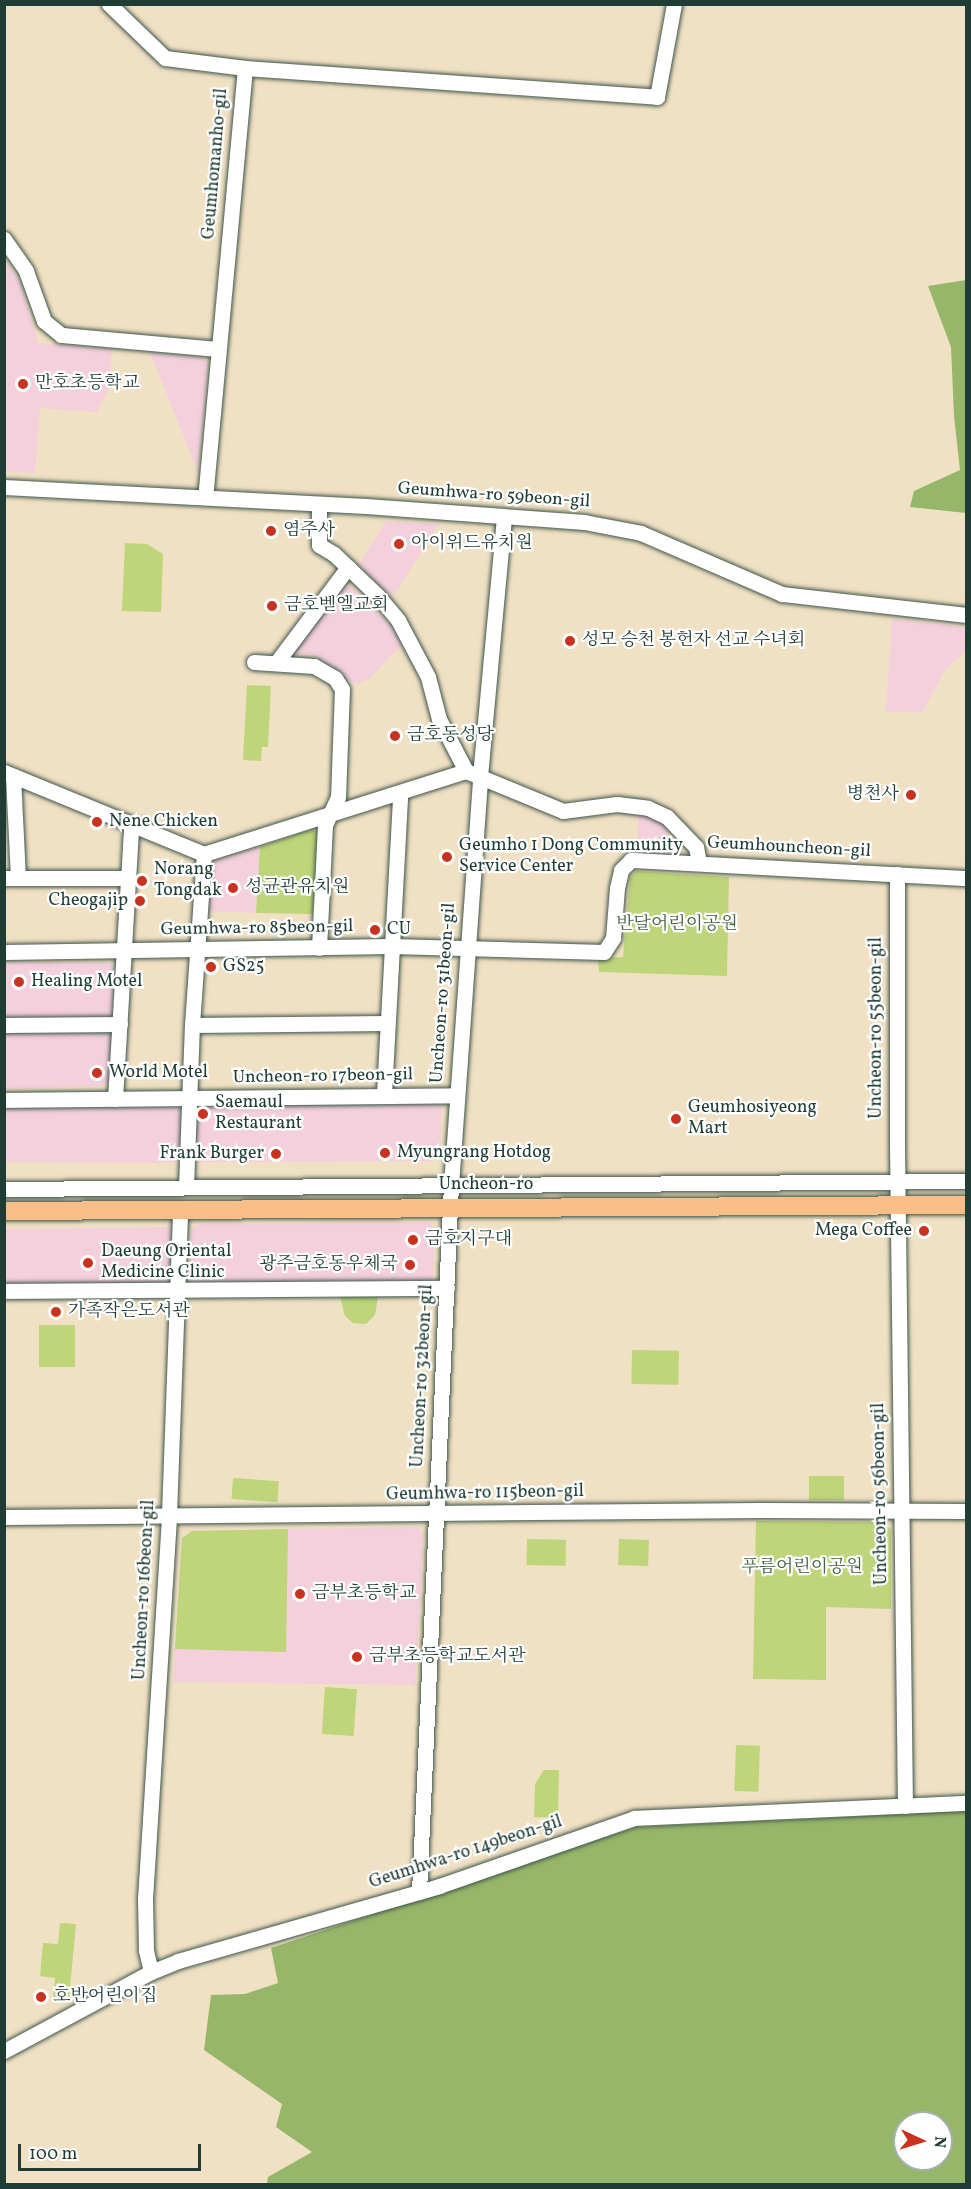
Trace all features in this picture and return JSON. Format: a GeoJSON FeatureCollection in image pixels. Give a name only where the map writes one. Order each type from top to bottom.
{"type":"FeatureCollection","features":[{"type":"Feature","properties":{"kind":"main road","name":"Uncheon-ro"},"geometry":{"type":"LineString","coordinates":[[4,1211],[966,1205]]}},
{"type":"Feature","properties":{"kind":"street","name":"Geumhomanho-gil"},"geometry":{"type":"LineString","coordinates":[[109,4],[165,58],[245,68],[205,497]]}},
{"type":"Feature","properties":{"kind":"street"},"geometry":{"type":"LineString","coordinates":[[245,68],[657,97],[674,4]]}},
{"type":"Feature","properties":{"kind":"street"},"geometry":{"type":"LineString","coordinates":[[4,239],[26,271],[44,321],[61,335],[218,349]]}},
{"type":"Feature","properties":{"kind":"street","name":"Geumhwa-ro 59beon-gil"},"geometry":{"type":"LineString","coordinates":[[4,487],[205,497],[584,522],[641,533],[782,594],[966,615]]}},
{"type":"Feature","properties":{"kind":"street"},"geometry":{"type":"LineString","coordinates":[[319,504],[319,545],[348,567],[378,596],[398,620],[428,676],[439,719],[473,773],[563,811],[617,804],[648,808],[667,817],[696,847],[699,863]]}},
{"type":"Feature","properties":{"kind":"street","name":"Uncheon-ro 31beon-gil"},"geometry":{"type":"LineString","coordinates":[[451,1185],[466,948],[473,773],[504,517]]}},
{"type":"Feature","properties":{"kind":"street"},"geometry":{"type":"LineString","coordinates":[[276,663],[348,567]]}},
{"type":"Feature","properties":{"kind":"street"},"geometry":{"type":"LineString","coordinates":[[254,662],[314,666],[335,678],[340,685],[338,797],[325,825],[319,948]]}},
{"type":"Feature","properties":{"kind":"street"},"geometry":{"type":"LineString","coordinates":[[128,878],[11,878],[9,774],[130,826],[204,854],[473,773]]}},
{"type":"Feature","properties":{"kind":"street"},"geometry":{"type":"LineString","coordinates":[[384,1094],[400,794]]}},
{"type":"Feature","properties":{"kind":"street"},"geometry":{"type":"LineString","coordinates":[[115,1099],[130,826]]}},
{"type":"Feature","properties":{"kind":"street"},"geometry":{"type":"LineString","coordinates":[[186,1187],[196,950],[204,854]]}},
{"type":"Feature","properties":{"kind":"street","name":"Geumhouncheon-gil"},"geometry":{"type":"LineString","coordinates":[[466,948],[604,952],[613,938],[617,888],[621,870],[631,860],[966,878]]}},
{"type":"Feature","properties":{"kind":"street","name":"Uncheon-ro 55beon-gil"},"geometry":{"type":"LineString","coordinates":[[897,874],[897,1182]]}},
{"type":"Feature","properties":{"kind":"street","name":"Geumhwa-ro 85beon-gil"},"geometry":{"type":"LineString","coordinates":[[4,952],[123,952],[392,946],[466,948]]}},
{"type":"Feature","properties":{"kind":"street"},"geometry":{"type":"LineString","coordinates":[[192,1025],[387,1023]]}},
{"type":"Feature","properties":{"kind":"street"},"geometry":{"type":"LineString","coordinates":[[4,1025],[120,1024]]}},
{"type":"Feature","properties":{"kind":"street","name":"Uncheon-ro 17beon-gil"},"geometry":{"type":"LineString","coordinates":[[190,1099],[384,1094],[457,1095]]}},
{"type":"Feature","properties":{"kind":"street"},"geometry":{"type":"LineString","coordinates":[[4,1100],[190,1099]]}},
{"type":"Feature","properties":{"kind":"street","name":"Uncheon-ro"},"geometry":{"type":"LineString","coordinates":[[4,1189],[966,1181]]}},
{"type":"Feature","properties":{"kind":"street","name":"Uncheon-ro 56beon-gil"},"geometry":{"type":"LineString","coordinates":[[897,1182],[905,1806]]}},
{"type":"Feature","properties":{"kind":"street","name":"Uncheon-ro 32beon-gil"},"geometry":{"type":"LineString","coordinates":[[419,1892],[451,1185]]}},
{"type":"Feature","properties":{"kind":"street","name":"Uncheon-ro 16beon-gil"},"geometry":{"type":"LineString","coordinates":[[151,1972],[146,1950],[145,1899],[169,1514],[180,1210]]}},
{"type":"Feature","properties":{"kind":"street"},"geometry":{"type":"LineString","coordinates":[[4,1291],[447,1288]]}},
{"type":"Feature","properties":{"kind":"street","name":"Geumhwa-ro 115beon-gil"},"geometry":{"type":"LineString","coordinates":[[4,1517],[169,1514],[325,1516],[436,1513],[966,1511]]}},
{"type":"Feature","properties":{"kind":"street","name":"Geumhwa-ro 149beon-gil"},"geometry":{"type":"LineString","coordinates":[[4,2051],[151,1972],[298,1925],[419,1892],[634,1818],[966,1803]]}},
{"type":"Feature","properties":{"kind":"shaded area"},"geometry":{"type":"Polygon","coordinates":[[[5,260],[19,279],[38,343],[112,349],[108,389],[97,412],[40,408],[35,473],[5,471],[5,260]]]}},
{"type":"Feature","properties":{"kind":"shaded area"},"geometry":{"type":"Polygon","coordinates":[[[150,352],[203,357],[208,364],[198,472],[150,352]]]}},
{"type":"Feature","properties":{"kind":"shaded area","name":"아이위드유치원"},"geometry":{"type":"Polygon","coordinates":[[[386,521],[439,524],[392,598],[359,564],[386,521]]]}},
{"type":"Feature","properties":{"kind":"shaded area"},"geometry":{"type":"Polygon","coordinates":[[[344,586],[350,586],[402,636],[403,643],[369,679],[358,684],[347,680],[311,654],[294,654],[294,649],[344,586]]]}},
{"type":"Feature","properties":{"kind":"shaded area"},"geometry":{"type":"Polygon","coordinates":[[[892,619],[966,627],[966,650],[945,670],[922,712],[886,712],[892,619]]]}},
{"type":"Feature","properties":{"kind":"shaded area"},"geometry":{"type":"Polygon","coordinates":[[[639,812],[659,818],[667,826],[666,854],[637,852],[639,812]]]}},
{"type":"Feature","properties":{"kind":"shaded area","name":"성균관유치원"},"geometry":{"type":"Polygon","coordinates":[[[260,847],[256,913],[208,911],[211,865],[218,860],[260,847]]]}},
{"type":"Feature","properties":{"kind":"shaded area"},"geometry":{"type":"Polygon","coordinates":[[[5,962],[110,963],[115,970],[114,1012],[109,1017],[5,1017],[5,962]]]}},
{"type":"Feature","properties":{"kind":"shaded area"},"geometry":{"type":"Polygon","coordinates":[[[4,1030],[106,1030],[111,1037],[110,1080],[103,1086],[5,1089],[4,1030]]]}},
{"type":"Feature","properties":{"kind":"shaded area"},"geometry":{"type":"Polygon","coordinates":[[[436,1101],[442,1108],[440,1155],[434,1161],[202,1162],[195,1155],[197,1109],[206,1102],[436,1101]]]}},
{"type":"Feature","properties":{"kind":"shaded area"},"geometry":{"type":"Polygon","coordinates":[[[5,1106],[177,1106],[182,1114],[181,1156],[175,1163],[5,1162],[5,1106]]]}},
{"type":"Feature","properties":{"kind":"shaded area"},"geometry":{"type":"Polygon","coordinates":[[[429,1222],[435,1230],[433,1277],[428,1283],[195,1284],[189,1277],[191,1230],[200,1224],[429,1222]]]}},
{"type":"Feature","properties":{"kind":"shaded area"},"geometry":{"type":"Polygon","coordinates":[[[169,1227],[173,1232],[171,1278],[160,1285],[5,1285],[4,1229],[169,1227]]]}},
{"type":"Feature","properties":{"kind":"shaded area","name":"금부초등학교"},"geometry":{"type":"Polygon","coordinates":[[[417,1527],[424,1536],[415,1685],[173,1682],[182,1538],[192,1531],[417,1527]]]}},
{"type":"Feature","properties":{"kind":"green space"},"geometry":{"type":"Polygon","coordinates":[[[966,280],[966,513],[910,507],[914,491],[960,470],[954,416],[951,347],[928,286],[966,280]]]}},
{"type":"Feature","properties":{"kind":"green space"},"geometry":{"type":"Polygon","coordinates":[[[125,543],[147,544],[163,554],[161,612],[122,611],[125,543]]]}},
{"type":"Feature","properties":{"kind":"green space"},"geometry":{"type":"Polygon","coordinates":[[[247,685],[271,686],[268,747],[262,747],[261,761],[243,760],[247,685]]]}},
{"type":"Feature","properties":{"kind":"green space"},"geometry":{"type":"Polygon","coordinates":[[[312,829],[318,834],[313,914],[256,913],[260,847],[312,829]]]}},
{"type":"Feature","properties":{"kind":"green space","name":"반달어린이공원"},"geometry":{"type":"Polygon","coordinates":[[[636,871],[729,877],[727,976],[599,972],[598,958],[623,957],[630,878],[636,871]]]}},
{"type":"Feature","properties":{"kind":"green space"},"geometry":{"type":"Polygon","coordinates":[[[340,1297],[378,1297],[375,1315],[366,1324],[353,1323],[345,1316],[340,1297]]]}},
{"type":"Feature","properties":{"kind":"green space"},"geometry":{"type":"Polygon","coordinates":[[[39,1325],[75,1325],[75,1367],[39,1367],[39,1325]]]}},
{"type":"Feature","properties":{"kind":"green space"},"geometry":{"type":"Polygon","coordinates":[[[632,1350],[679,1351],[678,1385],[631,1384],[632,1350]]]}},
{"type":"Feature","properties":{"kind":"green space"},"geometry":{"type":"Polygon","coordinates":[[[809,1476],[844,1476],[844,1500],[809,1500],[809,1476]]]}},
{"type":"Feature","properties":{"kind":"green space"},"geometry":{"type":"Polygon","coordinates":[[[233,1478],[279,1481],[277,1502],[232,1499],[233,1478]]]}},
{"type":"Feature","properties":{"kind":"green space","name":"푸름어린이공원"},"geometry":{"type":"Polygon","coordinates":[[[756,1521],[884,1522],[891,1530],[891,1609],[826,1607],[826,1680],[753,1679],[756,1521]]]}},
{"type":"Feature","properties":{"kind":"green space"},"geometry":{"type":"Polygon","coordinates":[[[288,1529],[286,1652],[175,1649],[182,1538],[192,1531],[288,1529]]]}},
{"type":"Feature","properties":{"kind":"green space"},"geometry":{"type":"Polygon","coordinates":[[[527,1539],[566,1540],[566,1566],[527,1565],[527,1539]]]}},
{"type":"Feature","properties":{"kind":"green space"},"geometry":{"type":"Polygon","coordinates":[[[619,1539],[649,1540],[648,1566],[618,1565],[619,1539]]]}},
{"type":"Feature","properties":{"kind":"green space"},"geometry":{"type":"Polygon","coordinates":[[[325,1687],[357,1689],[354,1736],[322,1734],[325,1687]]]}},
{"type":"Feature","properties":{"kind":"green space"},"geometry":{"type":"Polygon","coordinates":[[[736,1745],[760,1746],[758,1792],[734,1791],[736,1745]]]}},
{"type":"Feature","properties":{"kind":"green space"},"geometry":{"type":"Polygon","coordinates":[[[544,1770],[559,1770],[558,1818],[534,1817],[535,1784],[544,1770]]]}},
{"type":"Feature","properties":{"kind":"green space"},"geometry":{"type":"Polygon","coordinates":[[[966,1811],[966,2184],[267,2184],[268,2177],[312,2152],[276,2127],[282,2104],[204,2050],[211,1995],[245,1994],[278,1983],[271,1948],[636,1827],[966,1811]]]}},
{"type":"Feature","properties":{"kind":"green space"},"geometry":{"type":"Polygon","coordinates":[[[60,1923],[76,1924],[69,1998],[53,1997],[55,1978],[40,1976],[43,1943],[58,1944],[60,1923]]]}},
{"type":"Feature","properties":{"kind":"place","name":"만호초등학교"},"geometry":{"type":"Point","coordinates":[23,384]}},
{"type":"Feature","properties":{"kind":"place","name":"염주사"},"geometry":{"type":"Point","coordinates":[271,531]}},
{"type":"Feature","properties":{"kind":"place","name":"아이위드유치원"},"geometry":{"type":"Point","coordinates":[399,544]}},
{"type":"Feature","properties":{"kind":"place","name":"금호벧엘교회"},"geometry":{"type":"Point","coordinates":[272,606]}},
{"type":"Feature","properties":{"kind":"place","name":"성모 승천 봉헌자 선교 수녀회"},"geometry":{"type":"Point","coordinates":[570,641]}},
{"type":"Feature","properties":{"kind":"place","name":"금호동성당"},"geometry":{"type":"Point","coordinates":[395,736]}},
{"type":"Feature","properties":{"kind":"place","name":"병천사"},"geometry":{"type":"Point","coordinates":[911,795]}},
{"type":"Feature","properties":{"kind":"place","name":"Nene Chicken"},"geometry":{"type":"Point","coordinates":[97,822]}},
{"type":"Feature","properties":{"kind":"place","name":"Geumho 1 Dong Community Service Center"},"geometry":{"type":"Point","coordinates":[447,857]}},
{"type":"Feature","properties":{"kind":"place","name":"Norang Tongdak"},"geometry":{"type":"Point","coordinates":[142,881]}},
{"type":"Feature","properties":{"kind":"place","name":"성균관유치원"},"geometry":{"type":"Point","coordinates":[233,888]}},
{"type":"Feature","properties":{"kind":"place","name":"Cheogajip"},"geometry":{"type":"Point","coordinates":[140,901]}},
{"type":"Feature","properties":{"kind":"place","name":"CU"},"geometry":{"type":"Point","coordinates":[375,930]}},
{"type":"Feature","properties":{"kind":"place","name":"GS25"},"geometry":{"type":"Point","coordinates":[211,967]}},
{"type":"Feature","properties":{"kind":"place","name":"Healing Motel"},"geometry":{"type":"Point","coordinates":[19,982]}},
{"type":"Feature","properties":{"kind":"place","name":"World Motel"},"geometry":{"type":"Point","coordinates":[97,1073]}},
{"type":"Feature","properties":{"kind":"place","name":"Saemaul Restaurant"},"geometry":{"type":"Point","coordinates":[203,1114]}},
{"type":"Feature","properties":{"kind":"place","name":"Geumhosiyeong Mart"},"geometry":{"type":"Point","coordinates":[676,1119]}},
{"type":"Feature","properties":{"kind":"place","name":"Myungrang Hotdog"},"geometry":{"type":"Point","coordinates":[385,1153]}},
{"type":"Feature","properties":{"kind":"place","name":"Frank Burger"},"geometry":{"type":"Point","coordinates":[276,1154]}},
{"type":"Feature","properties":{"kind":"place","name":"Mega Coffee"},"geometry":{"type":"Point","coordinates":[924,1231]}},
{"type":"Feature","properties":{"kind":"place","name":"금호지구대"},"geometry":{"type":"Point","coordinates":[413,1240]}},
{"type":"Feature","properties":{"kind":"place","name":"Daeung Oriental Medicine Clinic"},"geometry":{"type":"Point","coordinates":[88,1263]}},
{"type":"Feature","properties":{"kind":"place","name":"광주금호동우체국"},"geometry":{"type":"Point","coordinates":[410,1265]}},
{"type":"Feature","properties":{"kind":"place","name":"가족작은도서관"},"geometry":{"type":"Point","coordinates":[56,1312]}},
{"type":"Feature","properties":{"kind":"place","name":"금부초등학교"},"geometry":{"type":"Point","coordinates":[300,1594]}},
{"type":"Feature","properties":{"kind":"place","name":"금부초등학교도서관"},"geometry":{"type":"Point","coordinates":[357,1657]}},
{"type":"Feature","properties":{"kind":"place","name":"호반어린이집"},"geometry":{"type":"Point","coordinates":[41,1997]}}]}
